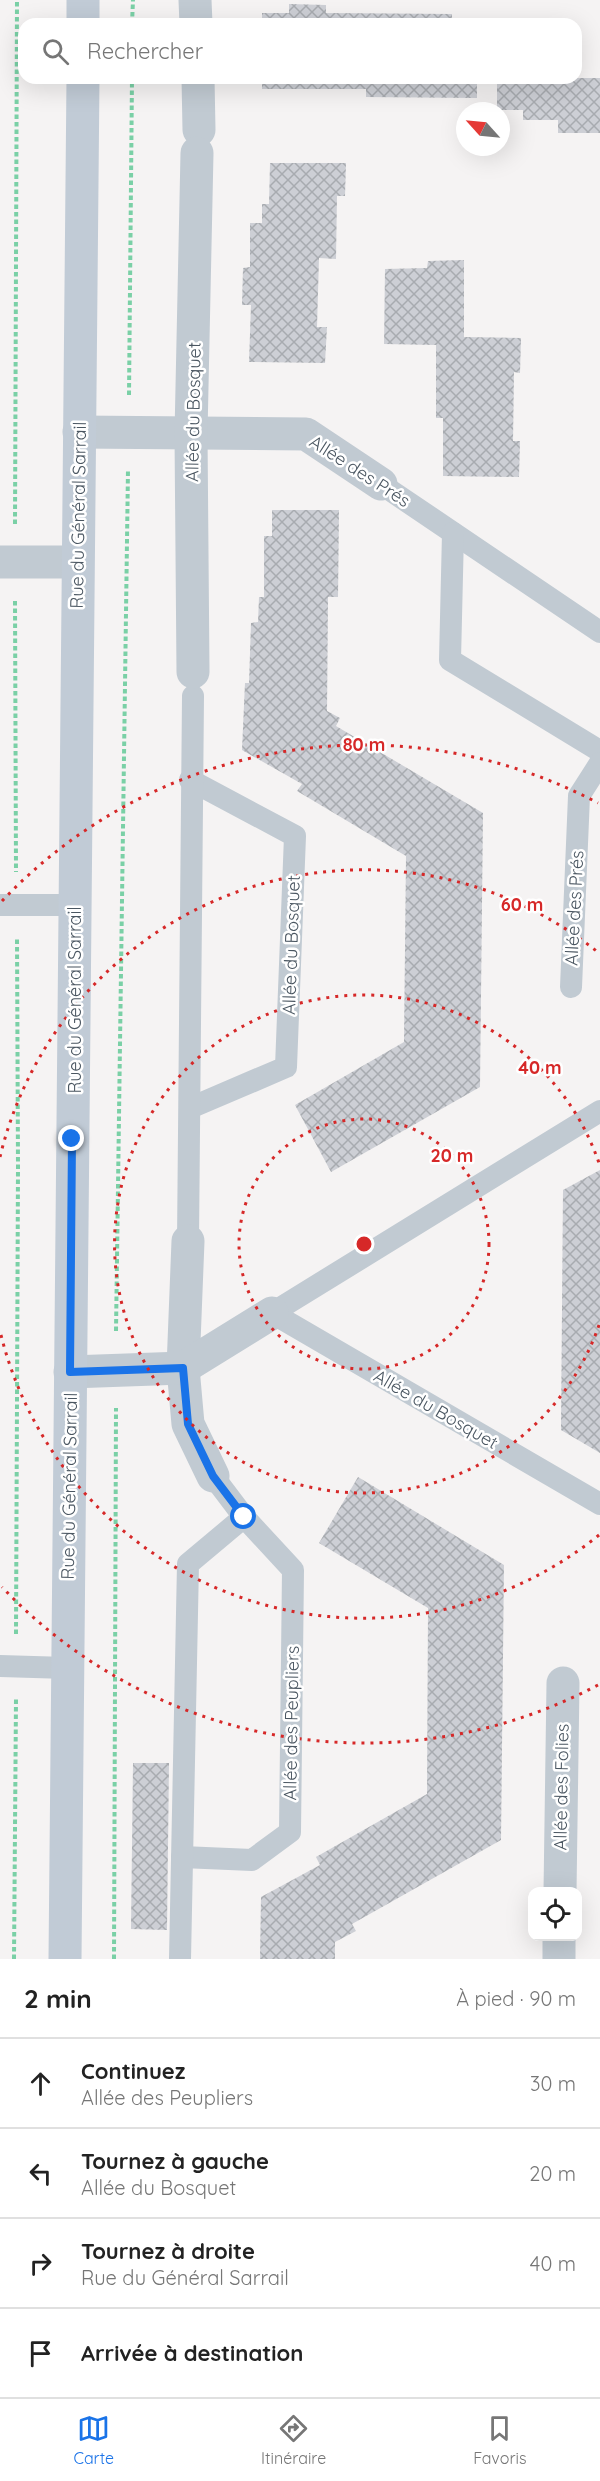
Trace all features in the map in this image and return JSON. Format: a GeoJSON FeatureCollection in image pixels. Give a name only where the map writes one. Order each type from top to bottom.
{"type":"FeatureCollection","features":[{"type":"Feature","properties":{"kind":"main road"},"geometry":{"type":"LineString","coordinates":[[83,0],[83,18]]}},
{"type":"Feature","properties":{"kind":"main road","name":"Rue du Général Sarrail"},"geometry":{"type":"LineString","coordinates":[[65,1959],[83,84]]}},
{"type":"Feature","properties":{"kind":"street"},"geometry":{"type":"LineString","coordinates":[[195,0],[196,18]]}},
{"type":"Feature","properties":{"kind":"street","name":"Allée du Bosquet"},"geometry":{"type":"LineString","coordinates":[[193,684],[191,434],[198,84]]}},
{"type":"Feature","properties":{"kind":"street","name":"Allée des Prés"},"geometry":{"type":"LineString","coordinates":[[80,432],[306,434],[381,484]]}},
{"type":"Feature","properties":{"kind":"street"},"geometry":{"type":"LineString","coordinates":[[8,562],[77,562]]}},
{"type":"Feature","properties":{"kind":"street","name":"Allée du Bosquet"},"geometry":{"type":"LineString","coordinates":[[183,1368],[188,1241]]}},
{"type":"Feature","properties":{"kind":"street"},"geometry":{"type":"LineString","coordinates":[[70,1372],[183,1368],[272,1313]]}},
{"type":"Feature","properties":{"kind":"street","name":"Allée des Peupliers"},"geometry":{"type":"LineString","coordinates":[[183,1368],[188,1424],[213,1476]]}},
{"type":"Feature","properties":{"kind":"street","name":"Allée des Folies"},"geometry":{"type":"LineString","coordinates":[[560,1887],[562,1683]]}},
{"type":"Feature","properties":{"kind":"street"},"geometry":{"type":"LineString","coordinates":[[559,1959],[560,1941]]}},
{"type":"Feature","properties":{"kind":"lane","name":"Allée des Prés"},"geometry":{"type":"LineString","coordinates":[[381,484],[600,632]]}},
{"type":"Feature","properties":{"kind":"lane"},"geometry":{"type":"LineString","coordinates":[[453,533],[450,660],[600,751]]}},
{"type":"Feature","properties":{"kind":"lane","name":"Allée du Bosquet"},"geometry":{"type":"LineString","coordinates":[[188,1241],[190,780],[193,684]]}},
{"type":"Feature","properties":{"kind":"lane","name":"Allée des Prés"},"geometry":{"type":"LineString","coordinates":[[571,987],[579,796],[600,763]]}},
{"type":"Feature","properties":{"kind":"lane","name":"Allée du Bosquet"},"geometry":{"type":"LineString","coordinates":[[190,780],[295,836],[286,1067],[190,1108]]}},
{"type":"Feature","properties":{"kind":"lane"},"geometry":{"type":"LineString","coordinates":[[8,905],[74,904]]}},
{"type":"Feature","properties":{"kind":"lane"},"geometry":{"type":"LineString","coordinates":[[272,1313],[600,1111]]}},
{"type":"Feature","properties":{"kind":"lane","name":"Allée du Bosquet"},"geometry":{"type":"LineString","coordinates":[[272,1313],[600,1504]]}},
{"type":"Feature","properties":{"kind":"lane","name":"Allée des Peupliers"},"geometry":{"type":"LineString","coordinates":[[182,1857],[252,1860],[290,1832],[293,1570],[244,1517],[213,1476]]}},
{"type":"Feature","properties":{"kind":"lane"},"geometry":{"type":"LineString","coordinates":[[180,1959],[188,1564],[244,1517]]}},
{"type":"Feature","properties":{"kind":"lane"},"geometry":{"type":"LineString","coordinates":[[8,1667],[68,1668]]}},
{"type":"Feature","properties":{"kind":"path"},"geometry":{"type":"LineString","coordinates":[[14,1959],[8,1667],[18,1167],[8,905],[8,562],[17,0]]}},
{"type":"Feature","properties":{"kind":"path"},"geometry":{"type":"LineString","coordinates":[[132,18],[133,0]]}},
{"type":"Feature","properties":{"kind":"path"},"geometry":{"type":"LineString","coordinates":[[114,1959],[116,1276],[132,84]]}},
{"type":"Feature","properties":{"kind":"building"},"geometry":{"type":"Polygon","coordinates":[[[289,4],[326,5],[326,13],[452,14],[452,18],[262,18],[262,13],[289,13],[289,4]]]}},
{"type":"Feature","properties":{"kind":"building"},"geometry":{"type":"Polygon","coordinates":[[[582,78],[600,78],[600,133],[558,133],[558,120],[523,120],[523,110],[510,110],[510,102],[497,102],[497,84],[582,84],[582,78]]]}},
{"type":"Feature","properties":{"kind":"building"},"geometry":{"type":"Polygon","coordinates":[[[262,84],[477,84],[477,98],[366,97],[366,89],[262,89],[262,84]]]}},
{"type":"Feature","properties":{"kind":"building"},"geometry":{"type":"Polygon","coordinates":[[[270,163],[346,163],[345,196],[337,196],[336,259],[319,258],[317,327],[327,327],[325,363],[249,362],[251,305],[242,305],[243,268],[250,267],[250,223],[262,223],[262,204],[269,204],[270,163]]]}},
{"type":"Feature","properties":{"kind":"building"},"geometry":{"type":"Polygon","coordinates":[[[464,260],[464,337],[521,338],[520,373],[514,372],[513,441],[520,441],[519,477],[443,476],[443,418],[436,418],[436,345],[384,344],[385,269],[427,268],[428,261],[464,260]]]}},
{"type":"Feature","properties":{"kind":"building"},"geometry":{"type":"Polygon","coordinates":[[[272,510],[339,510],[338,597],[328,597],[327,711],[340,718],[336,726],[483,813],[480,1087],[331,1172],[295,1105],[404,1042],[406,856],[297,791],[302,784],[242,750],[245,683],[249,683],[251,623],[258,622],[259,597],[264,597],[264,536],[272,536],[272,510]]]}},
{"type":"Feature","properties":{"kind":"building"},"geometry":{"type":"Polygon","coordinates":[[[600,1170],[600,1453],[561,1430],[563,1190],[600,1170]]]}},
{"type":"Feature","properties":{"kind":"building"},"geometry":{"type":"Polygon","coordinates":[[[358,1477],[504,1565],[501,1840],[352,1924],[356,1931],[335,1942],[335,1959],[260,1959],[261,1897],[320,1865],[316,1857],[427,1794],[428,1608],[319,1543],[358,1477]]]}},
{"type":"Feature","properties":{"kind":"building"},"geometry":{"type":"Polygon","coordinates":[[[133,1763],[169,1763],[167,1930],[131,1929],[133,1763]]]}},
{"type":"Feature","properties":{"kind":"route"},"geometry":{"type":"LineString","coordinates":[[72,1139],[70,1372],[183,1368],[188,1424],[213,1476],[244,1517]]}}]}
